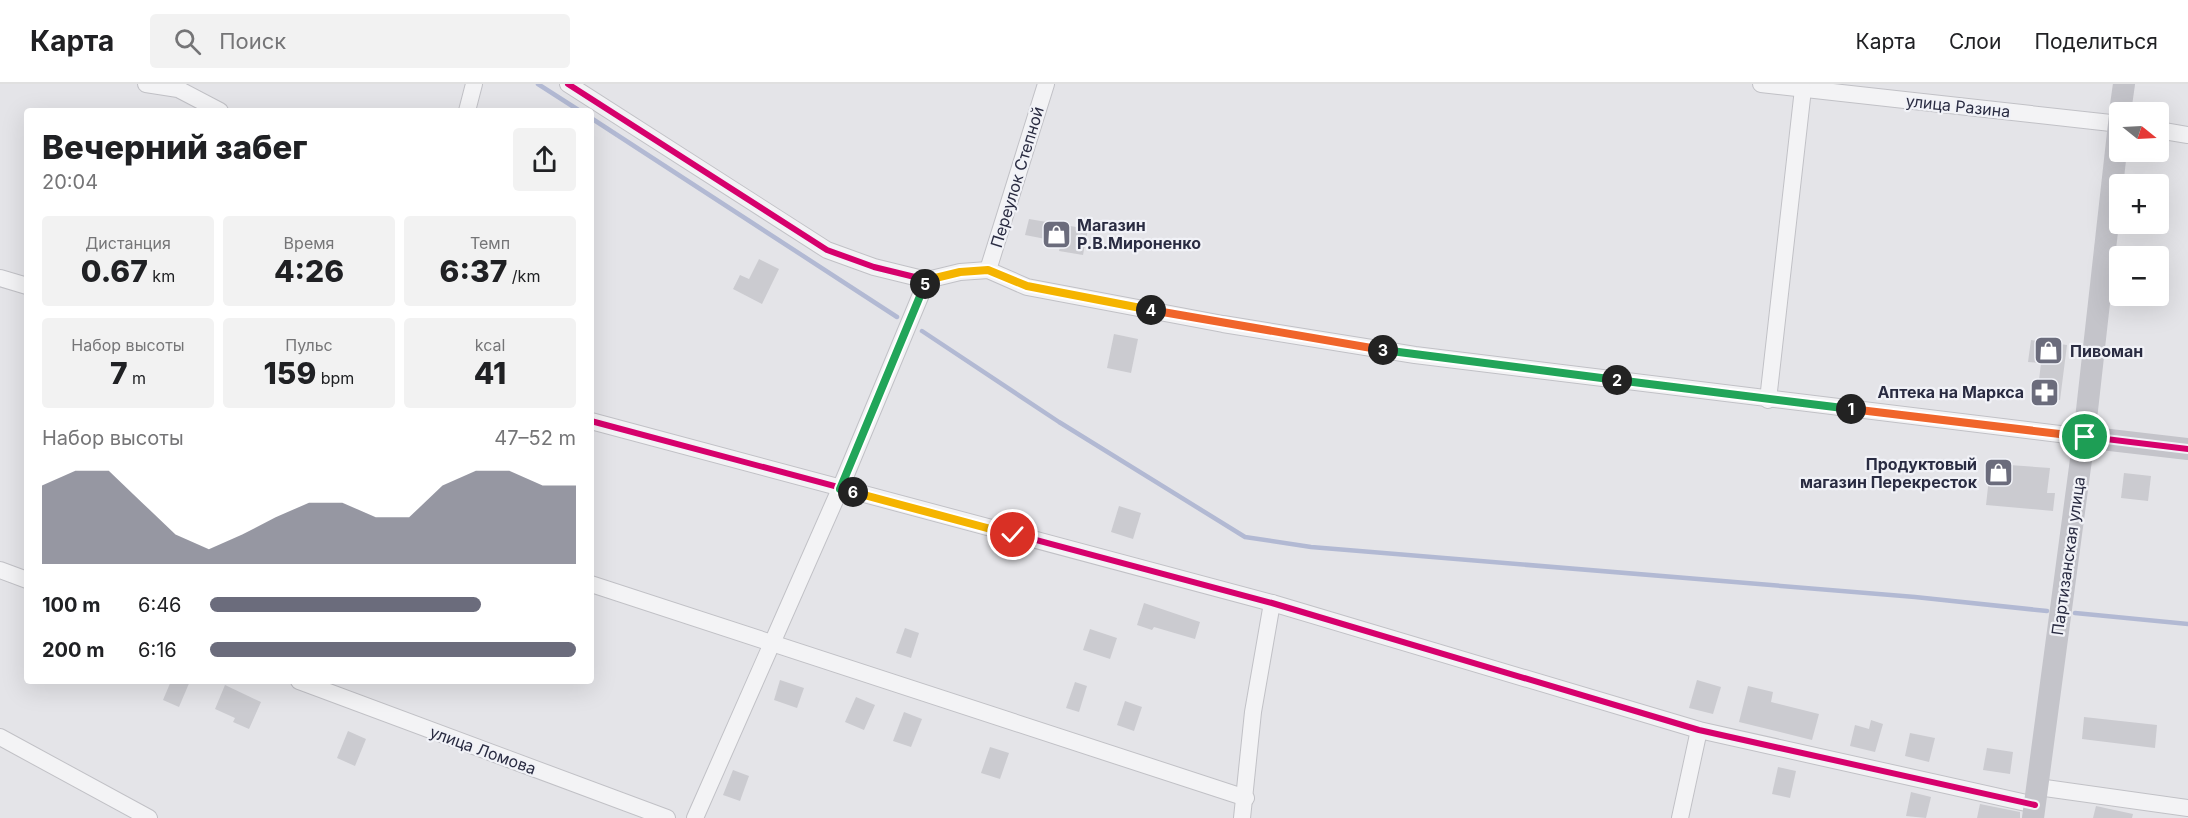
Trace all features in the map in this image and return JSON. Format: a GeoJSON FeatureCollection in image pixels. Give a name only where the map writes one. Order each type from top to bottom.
{"type":"FeatureCollection","features":[{"type":"Feature","properties":{"kind":"street"},"geometry":{"type":"LineString","coordinates":[[146,84],[177,89],[214,108]]}},
{"type":"Feature","properties":{"kind":"street"},"geometry":{"type":"LineString","coordinates":[[468,108],[474,84]]}},
{"type":"Feature","properties":{"kind":"street"},"geometry":{"type":"LineString","coordinates":[[568,84],[827,250],[874,267],[927,280],[960,272],[988,270],[1027,286],[1235,326],[1415,355],[1768,400],[2188,449]]}},
{"type":"Feature","properties":{"kind":"street","name":"Переулок Степной"},"geometry":{"type":"LineString","coordinates":[[988,270],[1046,84]]}},
{"type":"Feature","properties":{"kind":"street","name":"улица Разина"},"geometry":{"type":"LineString","coordinates":[[1761,84],[2109,118]]}},
{"type":"Feature","properties":{"kind":"street","name":"Партизанская улица"},"geometry":{"type":"LineString","coordinates":[[2121,102],[2124,84]]}},
{"type":"Feature","properties":{"kind":"street"},"geometry":{"type":"LineString","coordinates":[[1768,400],[1803,89]]}},
{"type":"Feature","properties":{"kind":"street"},"geometry":{"type":"LineString","coordinates":[[2169,132],[2188,135]]}},
{"type":"Feature","properties":{"kind":"street","name":"Партизанская улица"},"geometry":{"type":"LineString","coordinates":[[2035,803],[2085,437],[2114,162]]}},
{"type":"Feature","properties":{"kind":"street"},"geometry":{"type":"LineString","coordinates":[[0,278],[24,285]]}},
{"type":"Feature","properties":{"kind":"street"},"geometry":{"type":"LineString","coordinates":[[694,818],[840,489],[927,280]]}},
{"type":"Feature","properties":{"kind":"street"},"geometry":{"type":"LineString","coordinates":[[594,422],[1272,603],[1699,730],[2035,803],[2188,808]]}},
{"type":"Feature","properties":{"kind":"street"},"geometry":{"type":"LineString","coordinates":[[0,570],[24,579]]}},
{"type":"Feature","properties":{"kind":"street"},"geometry":{"type":"LineString","coordinates":[[594,585],[773,641],[1246,798]]}},
{"type":"Feature","properties":{"kind":"street"},"geometry":{"type":"LineString","coordinates":[[1242,818],[1246,798],[1253,712],[1272,603]]}},
{"type":"Feature","properties":{"kind":"street","name":"улица Ломова"},"geometry":{"type":"LineString","coordinates":[[308,684],[667,818]]}},
{"type":"Feature","properties":{"kind":"street"},"geometry":{"type":"LineString","coordinates":[[1680,818],[1699,730]]}},
{"type":"Feature","properties":{"kind":"street"},"geometry":{"type":"LineString","coordinates":[[0,737],[149,818]]}},
{"type":"Feature","properties":{"kind":"building"},"geometry":{"type":"Polygon","coordinates":[[[1029,219],[1088,229],[1083,255],[1059,251],[1061,242],[1025,235],[1029,219]]]}},
{"type":"Feature","properties":{"kind":"building"},"geometry":{"type":"Polygon","coordinates":[[[759,259],[779,269],[762,304],[733,289],[740,275],[749,279],[759,259]]]}},
{"type":"Feature","properties":{"kind":"building"},"geometry":{"type":"Polygon","coordinates":[[[1114,334],[1138,339],[1131,373],[1107,368],[1114,334]]]}},
{"type":"Feature","properties":{"kind":"building"},"geometry":{"type":"Polygon","coordinates":[[[2031,340],[2067,345],[2060,400],[2037,397],[2041,363],[2028,362],[2031,340]]]}},
{"type":"Feature","properties":{"kind":"building"},"geometry":{"type":"Polygon","coordinates":[[[1995,464],[2050,468],[2047,493],[2055,493],[2053,511],[1986,505],[1989,478],[1994,478],[1995,464]]]}},
{"type":"Feature","properties":{"kind":"building"},"geometry":{"type":"Polygon","coordinates":[[[2124,473],[2151,476],[2148,501],[2121,498],[2124,473]]]}},
{"type":"Feature","properties":{"kind":"building"},"geometry":{"type":"Polygon","coordinates":[[[1119,506],[1141,513],[1133,539],[1111,532],[1119,506]]]}},
{"type":"Feature","properties":{"kind":"building"},"geometry":{"type":"Polygon","coordinates":[[[1144,603],[1200,622],[1195,639],[1154,627],[1152,630],[1137,625],[1144,603]]]}},
{"type":"Feature","properties":{"kind":"building"},"geometry":{"type":"Polygon","coordinates":[[[905,628],[919,633],[911,658],[896,653],[905,628]]]}},
{"type":"Feature","properties":{"kind":"building"},"geometry":{"type":"Polygon","coordinates":[[[1090,629],[1117,638],[1110,659],[1083,650],[1090,629]]]}},
{"type":"Feature","properties":{"kind":"building"},"geometry":{"type":"Polygon","coordinates":[[[780,680],[804,688],[797,708],[774,700],[780,680]]]}},
{"type":"Feature","properties":{"kind":"building"},"geometry":{"type":"Polygon","coordinates":[[[1697,680],[1721,687],[1713,714],[1689,708],[1697,680]]]}},
{"type":"Feature","properties":{"kind":"building"},"geometry":{"type":"Polygon","coordinates":[[[1075,682],[1087,686],[1079,712],[1066,708],[1075,682]]]}},
{"type":"Feature","properties":{"kind":"building"},"geometry":{"type":"Polygon","coordinates":[[[170,684],[189,684],[179,707],[163,700],[170,684]]]}},
{"type":"Feature","properties":{"kind":"building"},"geometry":{"type":"Polygon","coordinates":[[[225,685],[261,702],[249,729],[233,722],[235,718],[215,709],[225,685]]]}},
{"type":"Feature","properties":{"kind":"building"},"geometry":{"type":"Polygon","coordinates":[[[1748,686],[1773,692],[1771,702],[1819,714],[1812,740],[1739,722],[1748,686]]]}},
{"type":"Feature","properties":{"kind":"building"},"geometry":{"type":"Polygon","coordinates":[[[856,697],[875,705],[864,730],[845,722],[856,697]]]}},
{"type":"Feature","properties":{"kind":"building"},"geometry":{"type":"Polygon","coordinates":[[[1125,701],[1142,707],[1134,731],[1117,725],[1125,701]]]}},
{"type":"Feature","properties":{"kind":"building"},"geometry":{"type":"Polygon","coordinates":[[[904,712],[922,719],[911,747],[893,741],[904,712]]]}},
{"type":"Feature","properties":{"kind":"building"},"geometry":{"type":"Polygon","coordinates":[[[2084,717],[2157,725],[2155,748],[2082,739],[2084,717]]]}},
{"type":"Feature","properties":{"kind":"building"},"geometry":{"type":"Polygon","coordinates":[[[1871,720],[1883,724],[1875,752],[1850,746],[1855,725],[1869,729],[1871,720]]]}},
{"type":"Feature","properties":{"kind":"building"},"geometry":{"type":"Polygon","coordinates":[[[348,731],[366,739],[355,766],[337,758],[348,731]]]}},
{"type":"Feature","properties":{"kind":"building"},"geometry":{"type":"Polygon","coordinates":[[[1910,733],[1935,738],[1929,762],[1905,756],[1910,733]]]}},
{"type":"Feature","properties":{"kind":"building"},"geometry":{"type":"Polygon","coordinates":[[[990,747],[1009,753],[1000,779],[981,773],[990,747]]]}},
{"type":"Feature","properties":{"kind":"building"},"geometry":{"type":"Polygon","coordinates":[[[1987,748],[2013,752],[2010,774],[1983,770],[1987,748]]]}},
{"type":"Feature","properties":{"kind":"building"},"geometry":{"type":"Polygon","coordinates":[[[1778,767],[1796,771],[1790,798],[1772,794],[1778,767]]]}},
{"type":"Feature","properties":{"kind":"building"},"geometry":{"type":"Polygon","coordinates":[[[733,770],[749,776],[740,801],[723,795],[733,770]]]}},
{"type":"Feature","properties":{"kind":"building"},"geometry":{"type":"Polygon","coordinates":[[[1911,792],[1931,797],[1926,818],[1906,816],[1911,792]]]}},
{"type":"Feature","properties":{"kind":"building"},"geometry":{"type":"Polygon","coordinates":[[[1980,804],[2020,812],[2020,818],[1977,818],[1980,804]]]}},
{"type":"Feature","properties":{"kind":"building"},"geometry":{"type":"Polygon","coordinates":[[[2096,806],[2133,814],[2132,818],[2093,818],[2096,806]]]}},
{"type":"Feature","properties":{"kind":"waterway"},"geometry":{"type":"LineString","coordinates":[[538,84],[575,108]]}},
{"type":"Feature","properties":{"kind":"waterway"},"geometry":{"type":"LineString","coordinates":[[594,120],[897,317]]}},
{"type":"Feature","properties":{"kind":"waterway"},"geometry":{"type":"LineString","coordinates":[[922,331],[1059,422],[1245,537],[1311,547],[1915,597],[2047,611]]}},
{"type":"Feature","properties":{"kind":"waterway"},"geometry":{"type":"LineString","coordinates":[[2075,613],[2188,624]]}},
{"type":"Feature","properties":{"kind":"cycle path"},"geometry":{"type":"LineString","coordinates":[[568,84],[827,250],[874,267],[927,280],[960,272],[988,270],[1027,287],[1223,324],[1415,355],[2188,449]]}},
{"type":"Feature","properties":{"kind":"cycle path"},"geometry":{"type":"LineString","coordinates":[[594,422],[1272,603],[1699,730],[2035,805]]}},
{"type":"Feature","properties":{"kind":"place","name":"Магазин Р.В.Мироненко"},"geometry":{"type":"Point","coordinates":[1056,234]}},
{"type":"Feature","properties":{"kind":"place","name":"Пивоман"},"geometry":{"type":"Point","coordinates":[2049,351]}},
{"type":"Feature","properties":{"kind":"place","name":"Аптека на Маркса"},"geometry":{"type":"Point","coordinates":[2045,392]}},
{"type":"Feature","properties":{"kind":"place","name":"Продуктовый магазин Перекресток"},"geometry":{"type":"Point","coordinates":[1998,473]}},
{"type":"Feature","properties":{"kind":"route"},"geometry":{"type":"LineString","coordinates":[[1013,535],[840,489],[927,280],[960,272],[988,270],[1027,286],[1223,324],[1415,355],[2085,437]]}}]}
